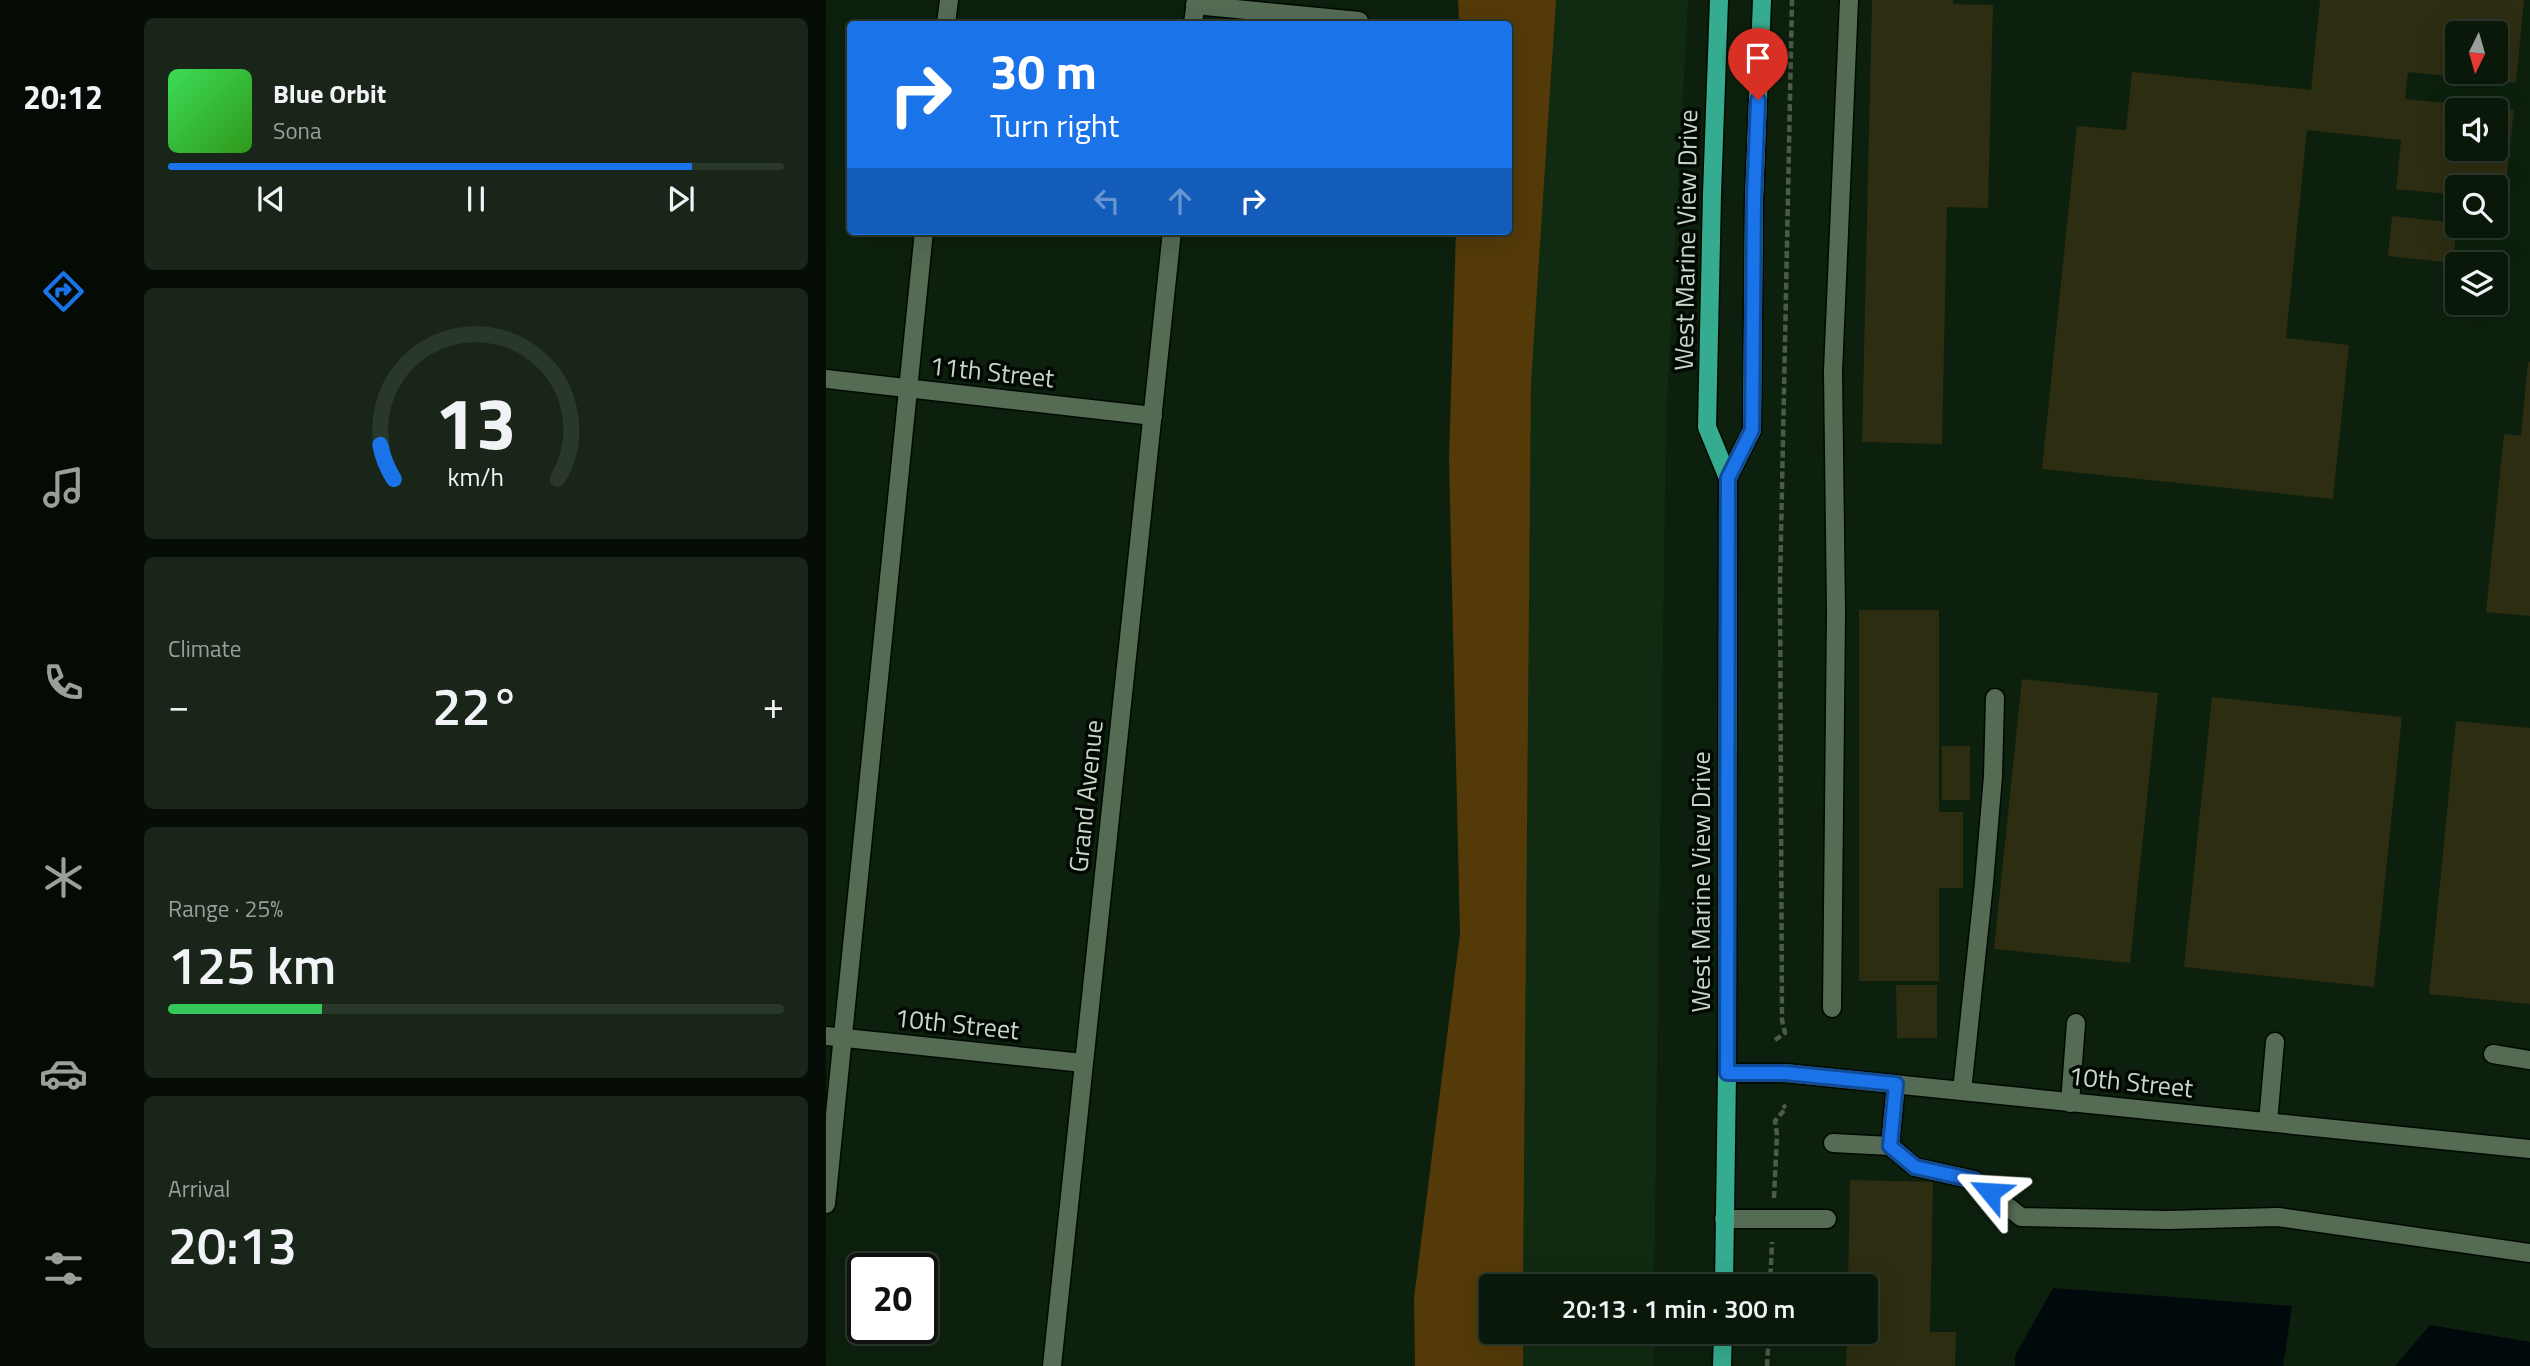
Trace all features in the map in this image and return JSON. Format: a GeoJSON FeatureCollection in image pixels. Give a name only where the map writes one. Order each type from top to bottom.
{"type":"FeatureCollection","features":[{"type":"Feature","properties":{"kind":"main road","name":"West Marine View Drive"},"geometry":{"type":"LineString","coordinates":[[1719,0],[1707,427],[1728,478],[1724,1274]]}},
{"type":"Feature","properties":{"kind":"main road","name":"West Marine View Drive"},"geometry":{"type":"LineString","coordinates":[[1728,478],[1752,430],[1754,199],[1762,0]]}},
{"type":"Feature","properties":{"kind":"main road"},"geometry":{"type":"LineString","coordinates":[[1722,1366],[1723,1344]]}},
{"type":"Feature","properties":{"kind":"street"},"geometry":{"type":"LineString","coordinates":[[946,21],[949,0]]}},
{"type":"Feature","properties":{"kind":"street"},"geometry":{"type":"LineString","coordinates":[[1832,1008],[1836,612],[1833,371],[1849,0]]}},
{"type":"Feature","properties":{"kind":"street"},"geometry":{"type":"LineString","coordinates":[[1193,21],[1196,3],[1359,21]]}},
{"type":"Feature","properties":{"kind":"street"},"geometry":{"type":"LineString","coordinates":[[826,1205],[834,1037],[925,235]]}},
{"type":"Feature","properties":{"kind":"street","name":"Grand Avenue"},"geometry":{"type":"LineString","coordinates":[[1052,1366],[1172,235]]}},
{"type":"Feature","properties":{"kind":"street","name":"11th Street"},"geometry":{"type":"LineString","coordinates":[[826,379],[1153,416]]}},
{"type":"Feature","properties":{"kind":"street"},"geometry":{"type":"LineString","coordinates":[[1962,1091],[1989,817],[1995,698]]}},
{"type":"Feature","properties":{"kind":"street"},"geometry":{"type":"LineString","coordinates":[[2070,1103],[2076,1023]]}},
{"type":"Feature","properties":{"kind":"street","name":"10th Street"},"geometry":{"type":"LineString","coordinates":[[834,1037],[1083,1063]]}},
{"type":"Feature","properties":{"kind":"street"},"geometry":{"type":"LineString","coordinates":[[2268,1122],[2275,1042]]}},
{"type":"Feature","properties":{"kind":"street"},"geometry":{"type":"LineString","coordinates":[[2493,1054],[2530,1060]]}},
{"type":"Feature","properties":{"kind":"street","name":"10th Street"},"geometry":{"type":"LineString","coordinates":[[1727,1073],[1785,1073],[2530,1149]]}},
{"type":"Feature","properties":{"kind":"street"},"geometry":{"type":"LineString","coordinates":[[1890,1146],[1896,1084]]}},
{"type":"Feature","properties":{"kind":"street"},"geometry":{"type":"LineString","coordinates":[[1833,1143],[1890,1146],[1915,1167],[1974,1180],[2021,1217],[2168,1220],[2278,1217],[2530,1253]]}},
{"type":"Feature","properties":{"kind":"street"},"geometry":{"type":"LineString","coordinates":[[1724,1219],[1827,1219]]}},
{"type":"Feature","properties":{"kind":"path"},"geometry":{"type":"LineString","coordinates":[[1775,1041],[1785,1033],[1782,1020],[1780,586],[1792,0]]}},
{"type":"Feature","properties":{"kind":"path"},"geometry":{"type":"LineString","coordinates":[[1777,1135],[1775,1121],[1786,1108],[1783,1105]]}},
{"type":"Feature","properties":{"kind":"path"},"geometry":{"type":"LineString","coordinates":[[1768,1366],[1769,1344]]}},
{"type":"Feature","properties":{"kind":"shaded area"},"geometry":{"type":"Polygon","coordinates":[[[1458,0],[1556,0],[1531,383],[1523,1274],[1479,1274],[1479,1344],[1523,1344],[1523,1366],[1415,1366],[1414,1298],[1460,934],[1449,458],[1456,235],[1512,235],[1512,21],[1459,21],[1458,0]]]}},
{"type":"Feature","properties":{"kind":"shaded area"},"geometry":{"type":"Polygon","coordinates":[[[1556,0],[1688,0],[1666,420],[1654,1274],[1523,1274],[1531,383],[1556,0]]]}},
{"type":"Feature","properties":{"kind":"shaded area"},"geometry":{"type":"Polygon","coordinates":[[[2053,1288],[2292,1306],[2283,1366],[2015,1366],[2015,1356],[2053,1288]]]}},
{"type":"Feature","properties":{"kind":"shaded area"},"geometry":{"type":"Polygon","coordinates":[[[2430,1325],[2530,1342],[2530,1366],[2395,1366],[2430,1325]]]}},
{"type":"Feature","properties":{"kind":"shaded area"},"geometry":{"type":"Polygon","coordinates":[[[1523,1344],[1654,1344],[1653,1366],[1523,1366],[1523,1344]]]}},
{"type":"Feature","properties":{"kind":"building"},"geometry":{"type":"Polygon","coordinates":[[[1872,0],[1953,0],[1953,4],[1993,5],[1988,208],[1947,207],[1942,444],[1862,442],[1872,0]]]}},
{"type":"Feature","properties":{"kind":"building"},"geometry":{"type":"Polygon","coordinates":[[[2320,0],[2524,0],[2516,83],[2508,82],[2508,21],[2445,21],[2445,76],[2408,72],[2405,99],[2445,103],[2445,161],[2508,161],[2508,109],[2514,110],[2507,175],[2445,175],[2445,194],[2396,189],[2401,140],[2307,130],[2286,338],[2349,345],[2333,499],[2042,469],[2077,126],[2126,130],[2132,72],[2311,90],[2320,0]]]}},
{"type":"Feature","properties":{"kind":"building"},"geometry":{"type":"Polygon","coordinates":[[[2392,216],[2445,222],[2445,238],[2456,238],[2454,252],[2445,252],[2445,262],[2388,256],[2392,216]]]}},
{"type":"Feature","properties":{"kind":"building"},"geometry":{"type":"Polygon","coordinates":[[[2528,362],[2530,616],[2486,612],[2504,434],[2521,436],[2528,362]]]}},
{"type":"Feature","properties":{"kind":"building"},"geometry":{"type":"Polygon","coordinates":[[[1859,610],[1939,610],[1939,812],[1963,812],[1963,888],[1939,888],[1939,981],[1859,981],[1859,610]]]}},
{"type":"Feature","properties":{"kind":"building"},"geometry":{"type":"Polygon","coordinates":[[[2022,679],[2158,693],[2130,963],[1994,949],[2022,679]]]}},
{"type":"Feature","properties":{"kind":"building"},"geometry":{"type":"Polygon","coordinates":[[[2212,697],[2402,717],[2374,987],[2184,967],[2212,697]]]}},
{"type":"Feature","properties":{"kind":"building"},"geometry":{"type":"Polygon","coordinates":[[[2456,721],[2530,728],[2530,1004],[2429,994],[2456,721]]]}},
{"type":"Feature","properties":{"kind":"building"},"geometry":{"type":"Polygon","coordinates":[[[1942,746],[1970,746],[1970,800],[1942,800],[1942,746]]]}},
{"type":"Feature","properties":{"kind":"building"},"geometry":{"type":"Polygon","coordinates":[[[1896,985],[1937,985],[1937,1038],[1897,1038],[1896,985]]]}},
{"type":"Feature","properties":{"kind":"building"},"geometry":{"type":"Polygon","coordinates":[[[1850,1180],[1933,1182],[1930,1332],[1956,1332],[1955,1366],[1846,1366],[1847,1344],[1878,1344],[1878,1274],[1848,1274],[1850,1180]]]}},
{"type":"Feature","properties":{"kind":"route"},"geometry":{"type":"LineString","coordinates":[[1758,100],[1754,199],[1752,430],[1728,478],[1727,1073],[1785,1073],[1896,1084],[1890,1146],[1915,1167],[1974,1180],[1990,1192]]}}]}
